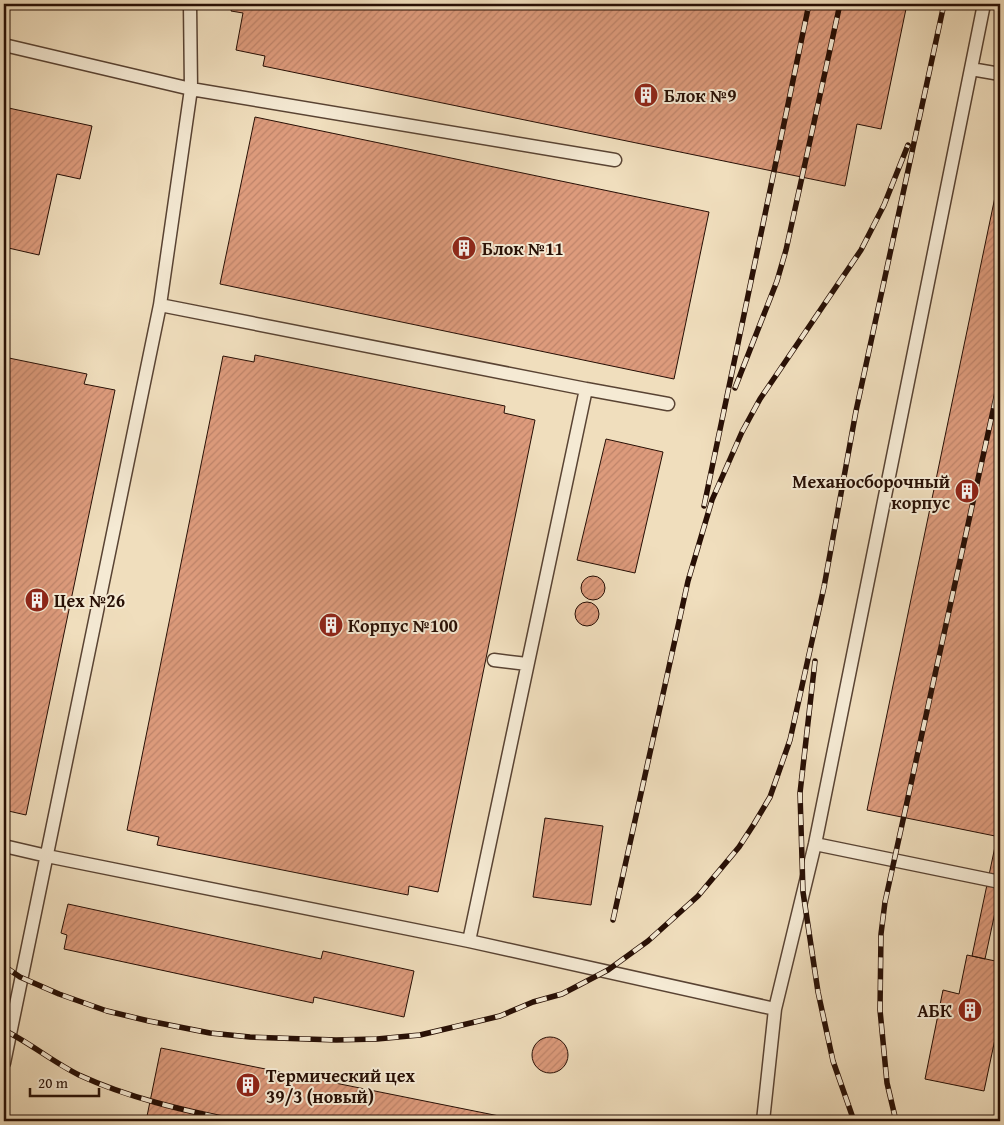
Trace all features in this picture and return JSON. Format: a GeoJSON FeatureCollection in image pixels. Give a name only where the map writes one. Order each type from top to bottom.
{"type":"FeatureCollection","features":[{"type":"Feature","properties":{"kind":"lane"},"geometry":{"type":"LineString","coordinates":[[4,1063],[5,1049],[47,856],[160,305],[191,89],[190,4]]}},
{"type":"Feature","properties":{"kind":"lane"},"geometry":{"type":"LineString","coordinates":[[763,1121],[775,1009],[814,844],[984,4]]}},
{"type":"Feature","properties":{"kind":"lane"},"geometry":{"type":"LineString","coordinates":[[4,45],[191,89],[615,160]]}},
{"type":"Feature","properties":{"kind":"lane"},"geometry":{"type":"LineString","coordinates":[[971,69],[1000,74]]}},
{"type":"Feature","properties":{"kind":"lane"},"geometry":{"type":"LineString","coordinates":[[160,305],[668,404]]}},
{"type":"Feature","properties":{"kind":"lane"},"geometry":{"type":"LineString","coordinates":[[469,941],[586,389]]}},
{"type":"Feature","properties":{"kind":"lane"},"geometry":{"type":"LineString","coordinates":[[494,660],[527,664]]}},
{"type":"Feature","properties":{"kind":"lane"},"geometry":{"type":"LineString","coordinates":[[814,844],[1000,882]]}},
{"type":"Feature","properties":{"kind":"lane"},"geometry":{"type":"LineString","coordinates":[[4,846],[469,941],[775,1009]]}},
{"type":"Feature","properties":{"kind":"building","name":"Блок №9"},"geometry":{"type":"Polygon","coordinates":[[[233,4],[907,4],[881,129],[857,124],[845,186],[263,66],[265,56],[236,50],[243,13],[231,11],[233,4]]]}},
{"type":"Feature","properties":{"kind":"building"},"geometry":{"type":"Polygon","coordinates":[[[4,107],[92,126],[80,179],[57,174],[39,255],[4,247],[4,107]]]}},
{"type":"Feature","properties":{"kind":"building","name":"Блок №11"},"geometry":{"type":"Polygon","coordinates":[[[255,117],[709,212],[674,379],[220,284],[255,117]]]}},
{"type":"Feature","properties":{"kind":"building","name":"Механосборочный корпус"},"geometry":{"type":"Polygon","coordinates":[[[1000,173],[1000,837],[867,810],[1000,173]]]}},
{"type":"Feature","properties":{"kind":"building","name":"Корпус №100"},"geometry":{"type":"Polygon","coordinates":[[[255,355],[505,406],[504,413],[535,420],[438,892],[409,886],[408,895],[157,845],[159,837],[127,830],[223,356],[254,362],[255,355]]]}},
{"type":"Feature","properties":{"kind":"building","name":"Цех №26"},"geometry":{"type":"Polygon","coordinates":[[[4,357],[87,374],[84,384],[115,390],[26,815],[4,810],[4,357]]]}},
{"type":"Feature","properties":{"kind":"building"},"geometry":{"type":"Polygon","coordinates":[[[606,439],[663,452],[635,573],[577,560],[606,439]]]}},
{"type":"Feature","properties":{"kind":"building"},"geometry":{"type":"Polygon","coordinates":[[[593,576],[598,577],[604,583],[604,593],[598,599],[593,600],[588,599],[582,593],[581,588],[582,583],[588,577],[593,576]]]}},
{"type":"Feature","properties":{"kind":"building"},"geometry":{"type":"Polygon","coordinates":[[[587,602],[592,603],[598,609],[598,619],[592,625],[587,626],[582,625],[576,619],[575,614],[576,609],[582,603],[587,602]]]}},
{"type":"Feature","properties":{"kind":"building"},"geometry":{"type":"Polygon","coordinates":[[[545,818],[603,826],[591,905],[533,897],[545,818]]]}},
{"type":"Feature","properties":{"kind":"building"},"geometry":{"type":"Polygon","coordinates":[[[997,837],[1000,837],[1000,889],[985,959],[972,956],[997,837]]]}},
{"type":"Feature","properties":{"kind":"building"},"geometry":{"type":"Polygon","coordinates":[[[68,904],[321,959],[323,951],[414,971],[404,1017],[314,997],[313,1003],[64,949],[67,935],[61,933],[68,904]]]}},
{"type":"Feature","properties":{"kind":"building","name":"АБК"},"geometry":{"type":"Polygon","coordinates":[[[967,955],[1000,962],[1000,1026],[998,1025],[984,1091],[925,1079],[943,990],[959,994],[967,955]]]}},
{"type":"Feature","properties":{"kind":"building"},"geometry":{"type":"Polygon","coordinates":[[[550,1037],[557,1038],[563,1042],[567,1048],[567,1062],[563,1068],[557,1072],[550,1073],[543,1072],[537,1068],[533,1062],[532,1055],[533,1048],[537,1042],[543,1038],[550,1037]]]}},
{"type":"Feature","properties":{"kind":"building","name":"Термический цех 39/3 (новый)"},"geometry":{"type":"Polygon","coordinates":[[[161,1048],[524,1121],[146,1121],[161,1048]]]}},
{"type":"Feature","properties":{"kind":"building"},"geometry":{"type":"Polygon","coordinates":[[[35,1116],[59,1121],[34,1121],[35,1116]]]}},
{"type":"Feature","properties":{"kind":"railway"},"geometry":{"type":"LineString","coordinates":[[704,506],[809,4]]}},
{"type":"Feature","properties":{"kind":"railway"},"geometry":{"type":"LineString","coordinates":[[735,388],[777,281],[786,250],[840,4]]}},
{"type":"Feature","properties":{"kind":"railway"},"geometry":{"type":"LineString","coordinates":[[4,966],[20,977],[59,994],[107,1011],[210,1033],[250,1037],[336,1040],[420,1035],[500,1016],[533,1002],[562,994],[608,970],[648,941],[698,896],[739,847],[770,797],[790,740],[824,587],[856,411],[944,4]]}},
{"type":"Feature","properties":{"kind":"railway"},"geometry":{"type":"LineString","coordinates":[[613,920],[688,581],[712,500],[742,432],[760,399],[861,250],[884,205],[908,145]]}},
{"type":"Feature","properties":{"kind":"railway"},"geometry":{"type":"LineString","coordinates":[[896,1121],[887,1083],[880,1010],[881,934],[885,902],[1000,379]]}},
{"type":"Feature","properties":{"kind":"railway"},"geometry":{"type":"LineString","coordinates":[[815,661],[800,793],[803,892],[818,992],[833,1061],[854,1121]]}},
{"type":"Feature","properties":{"kind":"railway"},"geometry":{"type":"LineString","coordinates":[[4,1030],[69,1070],[98,1083],[156,1102],[236,1121]]}},
{"type":"Feature","properties":{"kind":"place","name":"Блок №9"},"geometry":{"type":"Point","coordinates":[646,95]}},
{"type":"Feature","properties":{"kind":"place","name":"Блок №11"},"geometry":{"type":"Point","coordinates":[464,248]}},
{"type":"Feature","properties":{"kind":"place","name":"Механосборочный корпус"},"geometry":{"type":"Point","coordinates":[967,491]}},
{"type":"Feature","properties":{"kind":"place","name":"Цех №26"},"geometry":{"type":"Point","coordinates":[37,600]}},
{"type":"Feature","properties":{"kind":"place","name":"Корпус №100"},"geometry":{"type":"Point","coordinates":[331,625]}},
{"type":"Feature","properties":{"kind":"place","name":"АБК"},"geometry":{"type":"Point","coordinates":[970,1010]}},
{"type":"Feature","properties":{"kind":"place","name":"Термический цех 39/3 (новый)"},"geometry":{"type":"Point","coordinates":[248,1085]}}]}
